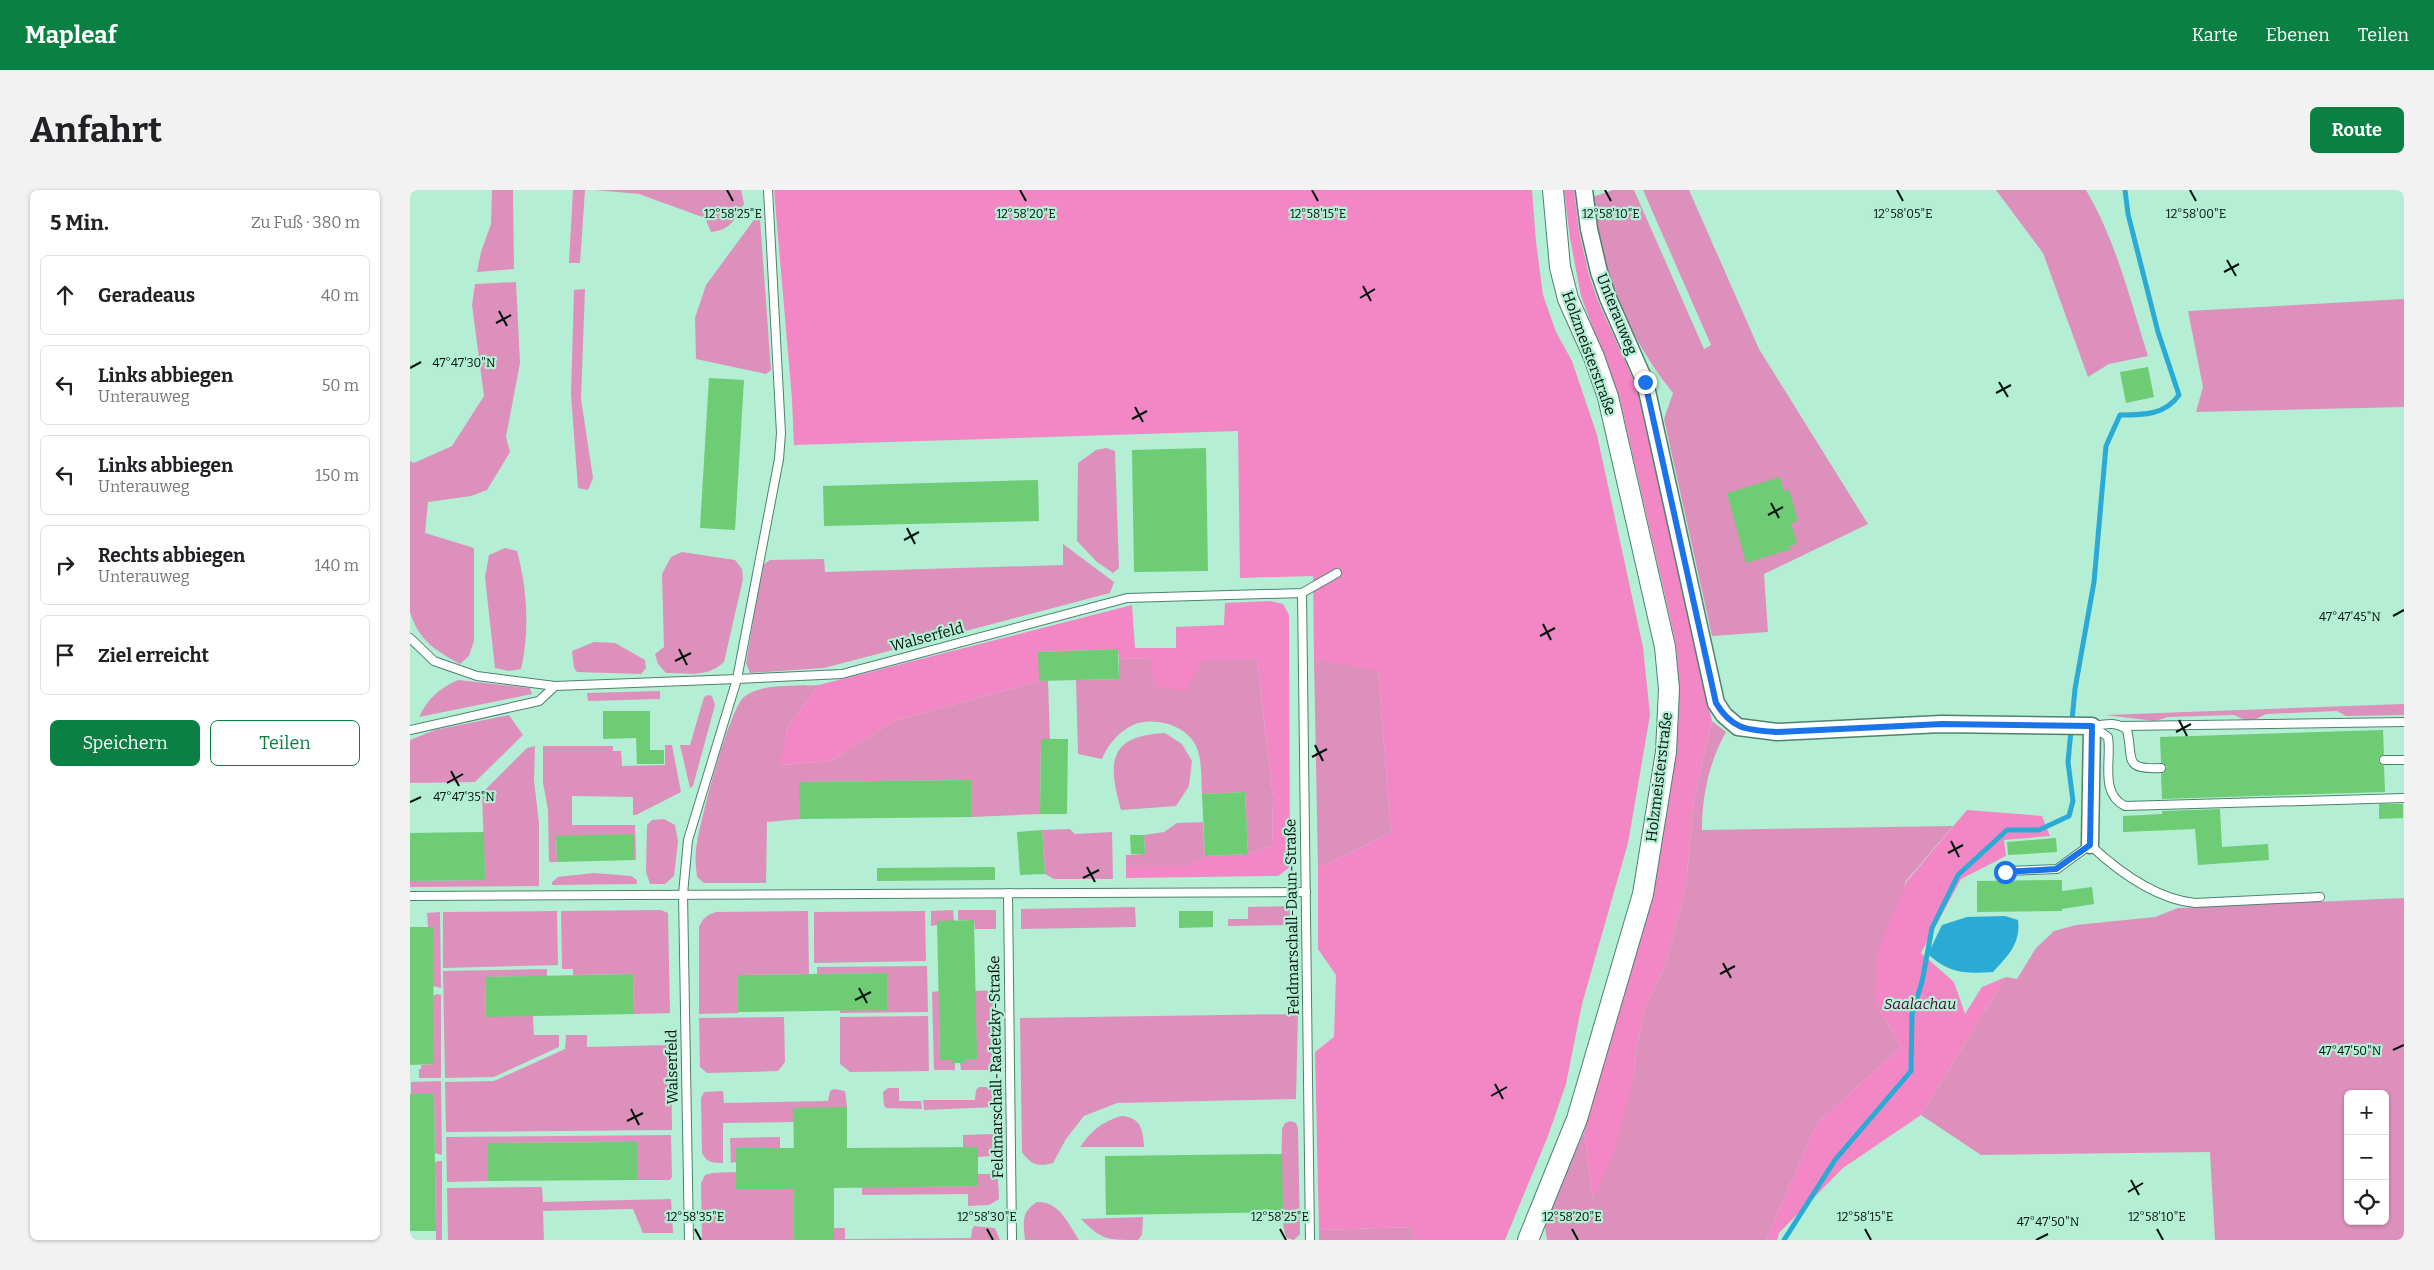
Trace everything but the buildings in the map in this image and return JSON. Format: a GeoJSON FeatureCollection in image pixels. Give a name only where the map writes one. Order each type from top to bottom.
{"type":"FeatureCollection","features":[{"type":"Feature","properties":{"kind":"street","name":"Holzmeisterstraße"},"geometry":{"type":"LineString","coordinates":[[1528,1240],[1577,1119],[1643,894],[1666,752],[1669,689],[1665,647],[1608,397],[1594,357],[1568,299],[1560,267],[1554,190]]}},
{"type":"Feature","properties":{"kind":"street","name":"Unterauweg"},"geometry":{"type":"LineString","coordinates":[[1584,190],[1589,229],[1599,272],[1608,298],[1645,382],[1716,703],[1724,715],[1738,727],[1777,732],[1942,724],[2088,725]]}},
{"type":"Feature","properties":{"kind":"street"},"geometry":{"type":"LineString","coordinates":[[2088,725],[2090,845]]}},
{"type":"Feature","properties":{"kind":"lane"},"geometry":{"type":"LineString","coordinates":[[410,638],[434,661],[477,676],[556,686],[737,679],[781,434],[768,190]]}},
{"type":"Feature","properties":{"kind":"lane","name":"Walserfeld"},"geometry":{"type":"LineString","coordinates":[[689,1240],[683,894],[688,840],[737,679],[842,674],[1127,598],[1302,593],[1337,573]]}},
{"type":"Feature","properties":{"kind":"lane","name":"Feldmarschall-Daun-Straße"},"geometry":{"type":"LineString","coordinates":[[1302,593],[1310,1240]]}},
{"type":"Feature","properties":{"kind":"lane"},"geometry":{"type":"LineString","coordinates":[[410,730],[540,701],[556,686]]}},
{"type":"Feature","properties":{"kind":"lane"},"geometry":{"type":"LineString","coordinates":[[2088,725],[2110,723],[2122,726],[2404,722]]}},
{"type":"Feature","properties":{"kind":"lane"},"geometry":{"type":"LineString","coordinates":[[2088,725],[2108,737],[2110,790],[2118,803],[2125,806],[2404,798]]}},
{"type":"Feature","properties":{"kind":"lane"},"geometry":{"type":"LineString","coordinates":[[2122,726],[2127,730],[2128,753],[2130,760],[2135,766],[2143,769],[2161,768]]}},
{"type":"Feature","properties":{"kind":"lane"},"geometry":{"type":"LineString","coordinates":[[2384,760],[2404,760]]}},
{"type":"Feature","properties":{"kind":"lane"},"geometry":{"type":"LineString","coordinates":[[2005,872],[2056,869],[2090,845],[2101,856],[2158,894],[2177,901],[2195,903],[2320,897]]}},
{"type":"Feature","properties":{"kind":"lane"},"geometry":{"type":"LineString","coordinates":[[410,896],[1306,892]]}},
{"type":"Feature","properties":{"kind":"lane","name":"Feldmarschall-Radetzky-Straße"},"geometry":{"type":"LineString","coordinates":[[1008,893],[1012,1240]]}},
{"type":"Feature","properties":{"kind":"shaded area"},"geometry":{"type":"Polygon","coordinates":[[[492,190],[513,190],[514,269],[477,272],[481,252],[491,224],[492,190]]]}},
{"type":"Feature","properties":{"kind":"shaded area"},"geometry":{"type":"Polygon","coordinates":[[[573,190],[585,190],[580,263],[569,263],[573,190]]]}},
{"type":"Feature","properties":{"kind":"shaded area"},"geometry":{"type":"Polygon","coordinates":[[[595,190],[741,190],[744,204],[731,223],[723,229],[711,232],[705,218],[639,194],[595,190]]]}},
{"type":"Feature","properties":{"kind":"shaded area"},"geometry":{"type":"Polygon","coordinates":[[[1613,190],[1634,190],[1704,349],[1711,345],[1643,190],[1689,190],[1759,349],[1868,524],[1764,574],[1768,632],[1712,636],[1664,419],[1673,393],[1652,364],[1626,318],[1612,286],[1599,242],[1590,198],[1613,190]]]}},
{"type":"Feature","properties":{"kind":"shaded area"},"geometry":{"type":"Polygon","coordinates":[[[1996,190],[2086,190],[2097,209],[2114,250],[2148,356],[2109,364],[2088,377],[2043,253],[1996,190]]]}},
{"type":"Feature","properties":{"kind":"shaded area"},"geometry":{"type":"Polygon","coordinates":[[[756,217],[760,219],[771,370],[766,374],[696,359],[695,318],[706,285],[756,217]]]}},
{"type":"Feature","properties":{"kind":"shaded area"},"geometry":{"type":"Polygon","coordinates":[[[516,282],[520,363],[506,437],[510,452],[487,490],[471,496],[428,502],[425,533],[474,548],[474,641],[469,656],[460,664],[443,654],[423,638],[410,612],[410,461],[414,463],[452,446],[484,396],[472,305],[475,284],[516,282]]]}},
{"type":"Feature","properties":{"kind":"shaded area"},"geometry":{"type":"Polygon","coordinates":[[[585,289],[581,399],[593,478],[588,490],[578,488],[571,394],[574,290],[585,289]]]}},
{"type":"Feature","properties":{"kind":"shaded area"},"geometry":{"type":"Polygon","coordinates":[[[2404,299],[2404,407],[2196,412],[2203,387],[2188,311],[2404,299]]]}},
{"type":"Feature","properties":{"kind":"shaded area"},"geometry":{"type":"Polygon","coordinates":[[[1106,448],[1115,451],[1119,568],[1113,573],[1097,562],[1077,541],[1078,463],[1096,450],[1106,448]]]}},
{"type":"Feature","properties":{"kind":"shaded area"},"geometry":{"type":"Polygon","coordinates":[[[1063,544],[1114,582],[1110,593],[824,668],[750,673],[746,663],[763,565],[770,560],[824,559],[825,572],[1063,565],[1063,544]]]}},
{"type":"Feature","properties":{"kind":"shaded area"},"geometry":{"type":"Polygon","coordinates":[[[505,548],[517,551],[523,580],[526,610],[526,640],[521,669],[509,671],[495,668],[485,577],[489,555],[505,548]]]}},
{"type":"Feature","properties":{"kind":"shaded area"},"geometry":{"type":"Polygon","coordinates":[[[682,552],[735,560],[742,569],[743,579],[724,662],[704,673],[666,673],[658,664],[655,654],[664,647],[662,574],[671,557],[682,552]]]}},
{"type":"Feature","properties":{"kind":"shaded area"},"geometry":{"type":"Polygon","coordinates":[[[594,642],[615,643],[645,660],[646,668],[641,674],[577,672],[574,668],[572,651],[594,642]]]}},
{"type":"Feature","properties":{"kind":"shaded area"},"geometry":{"type":"Polygon","coordinates":[[[1119,659],[1257,659],[1273,797],[1272,846],[1248,854],[1245,792],[1202,794],[1201,767],[1198,751],[1194,742],[1178,728],[1156,722],[1135,724],[1115,738],[1102,759],[1078,754],[1076,680],[1119,679],[1119,659]]]}},
{"type":"Feature","properties":{"kind":"shaded area"},"geometry":{"type":"Polygon","coordinates":[[[1314,659],[1378,669],[1391,833],[1318,868],[1314,659]]]}},
{"type":"Feature","properties":{"kind":"shaded area"},"geometry":{"type":"Polygon","coordinates":[[[458,680],[530,688],[532,694],[419,717],[426,704],[435,694],[458,680]]]}},
{"type":"Feature","properties":{"kind":"shaded area"},"geometry":{"type":"Polygon","coordinates":[[[1039,681],[1048,681],[1050,739],[1041,739],[1040,814],[971,817],[970,780],[800,782],[800,819],[767,822],[766,883],[704,883],[697,877],[696,850],[698,837],[715,769],[730,723],[738,706],[744,697],[752,692],[770,687],[819,685],[787,728],[781,765],[831,761],[894,721],[1039,681]]]}},
{"type":"Feature","properties":{"kind":"shaded area"},"geometry":{"type":"Polygon","coordinates":[[[660,691],[660,699],[588,701],[587,693],[660,691]]]}},
{"type":"Feature","properties":{"kind":"shaded area"},"geometry":{"type":"Polygon","coordinates":[[[712,696],[715,705],[693,786],[690,788],[680,745],[690,745],[704,697],[712,696]]]}},
{"type":"Feature","properties":{"kind":"shaded area"},"geometry":{"type":"Polygon","coordinates":[[[2404,704],[2404,715],[2346,716],[2337,711],[2266,714],[2256,719],[2245,720],[2234,715],[2168,717],[2155,721],[2105,715],[2404,704]]]}},
{"type":"Feature","properties":{"kind":"shaded area"},"geometry":{"type":"Polygon","coordinates":[[[509,715],[523,735],[475,782],[410,783],[410,740],[435,730],[509,715]]]}},
{"type":"Feature","properties":{"kind":"shaded area"},"geometry":{"type":"Polygon","coordinates":[[[1712,721],[1726,732],[1711,767],[1703,805],[1702,830],[1953,826],[1906,881],[1876,1003],[1901,1047],[1817,1123],[1766,1240],[1547,1240],[1544,1221],[1584,1132],[1593,1199],[1634,1078],[1637,1045],[1645,1009],[1666,963],[1686,886],[1694,798],[1712,721]]]}},
{"type":"Feature","properties":{"kind":"shaded area"},"geometry":{"type":"Polygon","coordinates":[[[1165,733],[1182,744],[1192,761],[1189,786],[1176,806],[1121,810],[1114,779],[1116,755],[1122,746],[1132,740],[1146,735],[1165,733]]]}},
{"type":"Feature","properties":{"kind":"shaded area"},"geometry":{"type":"Polygon","coordinates":[[[665,745],[672,745],[681,792],[636,815],[633,815],[633,797],[572,796],[572,825],[635,825],[636,860],[634,860],[634,835],[556,837],[557,862],[549,862],[548,810],[543,783],[543,746],[613,746],[613,751],[621,751],[622,766],[665,765],[665,745]]]}},
{"type":"Feature","properties":{"kind":"shaded area"},"geometry":{"type":"Polygon","coordinates":[[[535,746],[534,780],[539,823],[539,886],[410,887],[410,881],[485,880],[482,793],[527,748],[535,746]]]}},
{"type":"Feature","properties":{"kind":"shaded area"},"geometry":{"type":"Polygon","coordinates":[[[664,819],[675,825],[678,842],[674,876],[665,884],[650,884],[646,872],[647,825],[652,820],[664,819]]]}},
{"type":"Feature","properties":{"kind":"shaded area"},"geometry":{"type":"Polygon","coordinates":[[[1203,822],[1205,856],[1189,866],[1126,866],[1126,855],[1145,854],[1144,835],[1164,832],[1177,823],[1203,822]]]}},
{"type":"Feature","properties":{"kind":"shaded area"},"geometry":{"type":"Polygon","coordinates":[[[1070,829],[1075,834],[1112,832],[1113,879],[1054,879],[1045,874],[1042,830],[1070,829]]]}},
{"type":"Feature","properties":{"kind":"shaded area"},"geometry":{"type":"Polygon","coordinates":[[[594,873],[631,876],[637,880],[637,884],[552,885],[552,882],[558,877],[594,873]]]}},
{"type":"Feature","properties":{"kind":"shaded area"},"geometry":{"type":"Polygon","coordinates":[[[2404,898],[2404,1240],[2215,1240],[2210,1152],[1981,1155],[1921,1115],[2006,977],[2017,979],[2036,948],[2054,931],[2076,925],[2155,917],[2178,908],[2404,898]]]}},
{"type":"Feature","properties":{"kind":"shaded area"},"geometry":{"type":"Polygon","coordinates":[[[1295,906],[1295,925],[1228,926],[1228,919],[1248,919],[1248,907],[1295,906]]]}},
{"type":"Feature","properties":{"kind":"shaded area"},"geometry":{"type":"Polygon","coordinates":[[[1135,907],[1136,927],[1021,929],[1021,909],[1135,907]]]}},
{"type":"Feature","properties":{"kind":"shaded area"},"geometry":{"type":"Polygon","coordinates":[[[661,910],[668,913],[670,1013],[634,1014],[633,974],[573,975],[573,969],[562,969],[561,911],[661,910]]]}},
{"type":"Feature","properties":{"kind":"shaded area"},"geometry":{"type":"Polygon","coordinates":[[[953,910],[954,921],[938,921],[937,925],[931,926],[931,911],[953,910]]]}},
{"type":"Feature","properties":{"kind":"shaded area"},"geometry":{"type":"Polygon","coordinates":[[[958,910],[996,910],[996,929],[975,929],[974,920],[958,920],[958,910]]]}},
{"type":"Feature","properties":{"kind":"shaded area"},"geometry":{"type":"Polygon","coordinates":[[[557,911],[558,965],[443,968],[443,912],[557,911]]]}},
{"type":"Feature","properties":{"kind":"shaded area"},"geometry":{"type":"Polygon","coordinates":[[[808,911],[809,974],[738,975],[738,1013],[699,1014],[699,927],[706,917],[716,912],[808,911]]]}},
{"type":"Feature","properties":{"kind":"shaded area"},"geometry":{"type":"Polygon","coordinates":[[[925,911],[926,961],[814,963],[814,912],[925,911]]]}},
{"type":"Feature","properties":{"kind":"shaded area"},"geometry":{"type":"Polygon","coordinates":[[[440,912],[441,988],[433,986],[433,927],[428,927],[427,913],[440,912]]]}},
{"type":"Feature","properties":{"kind":"shaded area"},"geometry":{"type":"Polygon","coordinates":[[[927,966],[928,1012],[840,1013],[840,1010],[887,1010],[887,973],[817,974],[817,967],[927,966]]]}},
{"type":"Feature","properties":{"kind":"shaded area"},"geometry":{"type":"Polygon","coordinates":[[[547,969],[547,976],[485,977],[486,1016],[533,1016],[534,1035],[559,1035],[559,1047],[494,1077],[445,1078],[443,971],[547,969]]]}},
{"type":"Feature","properties":{"kind":"shaded area"},"geometry":{"type":"Polygon","coordinates":[[[997,990],[998,1063],[991,1070],[961,1070],[960,1063],[964,1063],[964,1059],[976,1059],[975,991],[997,990]]]}},
{"type":"Feature","properties":{"kind":"shaded area"},"geometry":{"type":"Polygon","coordinates":[[[939,991],[940,1059],[952,1060],[952,1063],[955,1063],[955,1070],[934,1070],[932,992],[939,991]]]}},
{"type":"Feature","properties":{"kind":"shaded area"},"geometry":{"type":"Polygon","coordinates":[[[441,995],[441,1078],[419,1078],[421,1065],[434,1064],[433,996],[441,995]]]}},
{"type":"Feature","properties":{"kind":"shaded area"},"geometry":{"type":"Polygon","coordinates":[[[1298,1014],[1296,1099],[1117,1103],[1084,1116],[1066,1139],[1053,1163],[1035,1164],[1022,1152],[1020,1018],[1298,1014]]]}},
{"type":"Feature","properties":{"kind":"shaded area"},"geometry":{"type":"Polygon","coordinates":[[[928,1016],[929,1071],[850,1072],[840,1064],[840,1017],[928,1016]]]}},
{"type":"Feature","properties":{"kind":"shaded area"},"geometry":{"type":"Polygon","coordinates":[[[784,1017],[785,1062],[778,1071],[707,1073],[700,1067],[699,1018],[784,1017]]]}},
{"type":"Feature","properties":{"kind":"shaded area"},"geometry":{"type":"Polygon","coordinates":[[[566,1035],[587,1035],[587,1047],[671,1045],[672,1130],[446,1132],[445,1082],[494,1081],[565,1049],[566,1035]]]}},
{"type":"Feature","properties":{"kind":"shaded area"},"geometry":{"type":"Polygon","coordinates":[[[441,1081],[442,1155],[435,1153],[434,1094],[411,1094],[411,1082],[441,1081]]]}},
{"type":"Feature","properties":{"kind":"shaded area"},"geometry":{"type":"Polygon","coordinates":[[[979,1087],[991,1087],[995,1090],[998,1104],[996,1107],[924,1110],[923,1100],[975,1100],[976,1090],[979,1087]]]}},
{"type":"Feature","properties":{"kind":"shaded area"},"geometry":{"type":"Polygon","coordinates":[[[888,1088],[899,1088],[899,1101],[921,1101],[922,1109],[886,1108],[883,1092],[888,1088]]]}},
{"type":"Feature","properties":{"kind":"shaded area"},"geometry":{"type":"Polygon","coordinates":[[[834,1089],[845,1091],[847,1107],[793,1122],[723,1123],[723,1163],[711,1162],[702,1153],[701,1098],[704,1092],[723,1091],[724,1103],[828,1101],[830,1091],[834,1089]]]}},
{"type":"Feature","properties":{"kind":"shaded area"},"geometry":{"type":"Polygon","coordinates":[[[1121,1116],[1133,1119],[1140,1126],[1144,1147],[1080,1147],[1098,1127],[1121,1116]]]}},
{"type":"Feature","properties":{"kind":"shaded area"},"geometry":{"type":"Polygon","coordinates":[[[1290,1121],[1296,1123],[1298,1128],[1300,1234],[1294,1240],[1287,1238],[1284,1231],[1282,1204],[1282,1129],[1285,1123],[1290,1121]]]}},
{"type":"Feature","properties":{"kind":"shaded area"},"geometry":{"type":"Polygon","coordinates":[[[994,1134],[998,1137],[998,1149],[990,1156],[978,1157],[977,1147],[963,1147],[963,1135],[994,1134]]]}},
{"type":"Feature","properties":{"kind":"shaded area"},"geometry":{"type":"Polygon","coordinates":[[[671,1135],[672,1177],[670,1180],[637,1180],[637,1142],[488,1143],[488,1181],[447,1182],[446,1137],[671,1135]]]}},
{"type":"Feature","properties":{"kind":"shaded area"},"geometry":{"type":"Polygon","coordinates":[[[780,1137],[780,1148],[736,1148],[736,1162],[731,1163],[730,1138],[780,1137]]]}},
{"type":"Feature","properties":{"kind":"shaded area"},"geometry":{"type":"Polygon","coordinates":[[[442,1161],[442,1240],[436,1240],[435,1163],[442,1161]]]}},
{"type":"Feature","properties":{"kind":"shaded area"},"geometry":{"type":"Polygon","coordinates":[[[736,1172],[737,1189],[794,1189],[794,1240],[702,1240],[701,1183],[705,1175],[736,1172]]]}},
{"type":"Feature","properties":{"kind":"shaded area"},"geometry":{"type":"Polygon","coordinates":[[[978,1174],[991,1174],[998,1180],[999,1199],[989,1205],[968,1206],[968,1194],[862,1195],[862,1187],[978,1186],[978,1174]]]}},
{"type":"Feature","properties":{"kind":"shaded area"},"geometry":{"type":"Polygon","coordinates":[[[542,1187],[543,1202],[671,1199],[673,1233],[643,1233],[633,1209],[543,1211],[544,1240],[448,1240],[447,1188],[542,1187]]]}},
{"type":"Feature","properties":{"kind":"shaded area"},"geometry":{"type":"Polygon","coordinates":[[[1037,1202],[1051,1205],[1057,1209],[1067,1220],[1079,1240],[1025,1240],[1025,1214],[1037,1202]]]}},
{"type":"Feature","properties":{"kind":"shaded area"},"geometry":{"type":"Polygon","coordinates":[[[1143,1217],[1142,1235],[1138,1240],[1119,1240],[1105,1237],[1094,1231],[1081,1219],[1143,1217]]]}},
{"type":"Feature","properties":{"kind":"shaded area"},"geometry":{"type":"Polygon","coordinates":[[[974,1226],[995,1228],[1000,1240],[834,1240],[834,1228],[845,1228],[845,1239],[971,1238],[974,1226]]]}},
{"type":"Feature","properties":{"kind":"shaded area"},"geometry":{"type":"Polygon","coordinates":[[[1414,1227],[1413,1240],[1319,1240],[1319,1230],[1414,1227]]]}},
{"type":"Feature","properties":{"kind":"green space"},"geometry":{"type":"Polygon","coordinates":[[[774,190],[1532,190],[1543,295],[1556,332],[1572,361],[1597,435],[1643,647],[1650,715],[1628,843],[1582,1004],[1566,1084],[1548,1136],[1505,1240],[1413,1240],[1413,1227],[1319,1230],[1315,1052],[1334,1037],[1336,975],[1318,949],[1318,868],[1391,833],[1378,670],[1314,659],[1313,576],[1240,578],[1238,431],[794,445],[792,399],[774,190]]]}},
{"type":"Feature","properties":{"kind":"green space"},"geometry":{"type":"Polygon","coordinates":[[[1564,190],[1574,190],[1579,231],[1589,275],[1598,301],[1636,385],[1712,721],[1694,798],[1686,886],[1666,963],[1645,1009],[1637,1045],[1634,1078],[1615,1151],[1593,1200],[1584,1132],[1652,896],[1676,754],[1679,689],[1676,645],[1620,400],[1581,296],[1570,238],[1564,190]]]}},
{"type":"Feature","properties":{"kind":"green space"},"geometry":{"type":"Polygon","coordinates":[[[1270,601],[1283,604],[1289,615],[1290,867],[1278,876],[1126,878],[1126,866],[1188,866],[1205,856],[1248,854],[1272,846],[1273,797],[1257,659],[1203,660],[1186,691],[1154,686],[1151,658],[1119,659],[1118,649],[1039,652],[1039,681],[894,721],[831,761],[780,765],[787,728],[819,685],[1132,605],[1135,648],[1176,648],[1176,627],[1224,625],[1225,603],[1270,601]]]}},
{"type":"Feature","properties":{"kind":"green space","name":"Saalachau"},"geometry":{"type":"Polygon","coordinates":[[[1967,810],[2042,816],[2050,836],[2004,840],[2006,856],[1961,879],[1921,953],[1954,982],[1965,1014],[1982,987],[2006,977],[1921,1115],[1843,1168],[1779,1233],[1777,1240],[1766,1240],[1817,1123],[1901,1047],[1876,1003],[1877,952],[1907,881],[1967,810]]]}},
{"type":"Feature","properties":{"kind":"water"},"geometry":{"type":"Polygon","coordinates":[[[2005,916],[2018,920],[2017,936],[2008,955],[1993,972],[1974,973],[1950,969],[1928,954],[1942,925],[1967,917],[2005,916]]]}},
{"type":"Feature","properties":{"kind":"waterway"},"geometry":{"type":"LineString","coordinates":[[1784,1240],[1835,1160],[1911,1071],[1912,1014],[1922,982],[1932,928],[1958,875],[2007,830],[2039,830],[2069,816],[2073,801],[2068,762],[2075,689],[2094,582],[2106,446],[2120,415],[2146,414],[2161,410],[2167,407],[2179,395],[2158,332],[2128,214],[2125,190]]}},
{"type":"Feature","properties":{"kind":"route"},"geometry":{"type":"LineString","coordinates":[[1645,382],[1716,703],[1729,721],[1738,727],[1755,731],[1777,732],[1942,724],[2092,726],[2090,845],[2056,869],[2005,872]]}}]}
